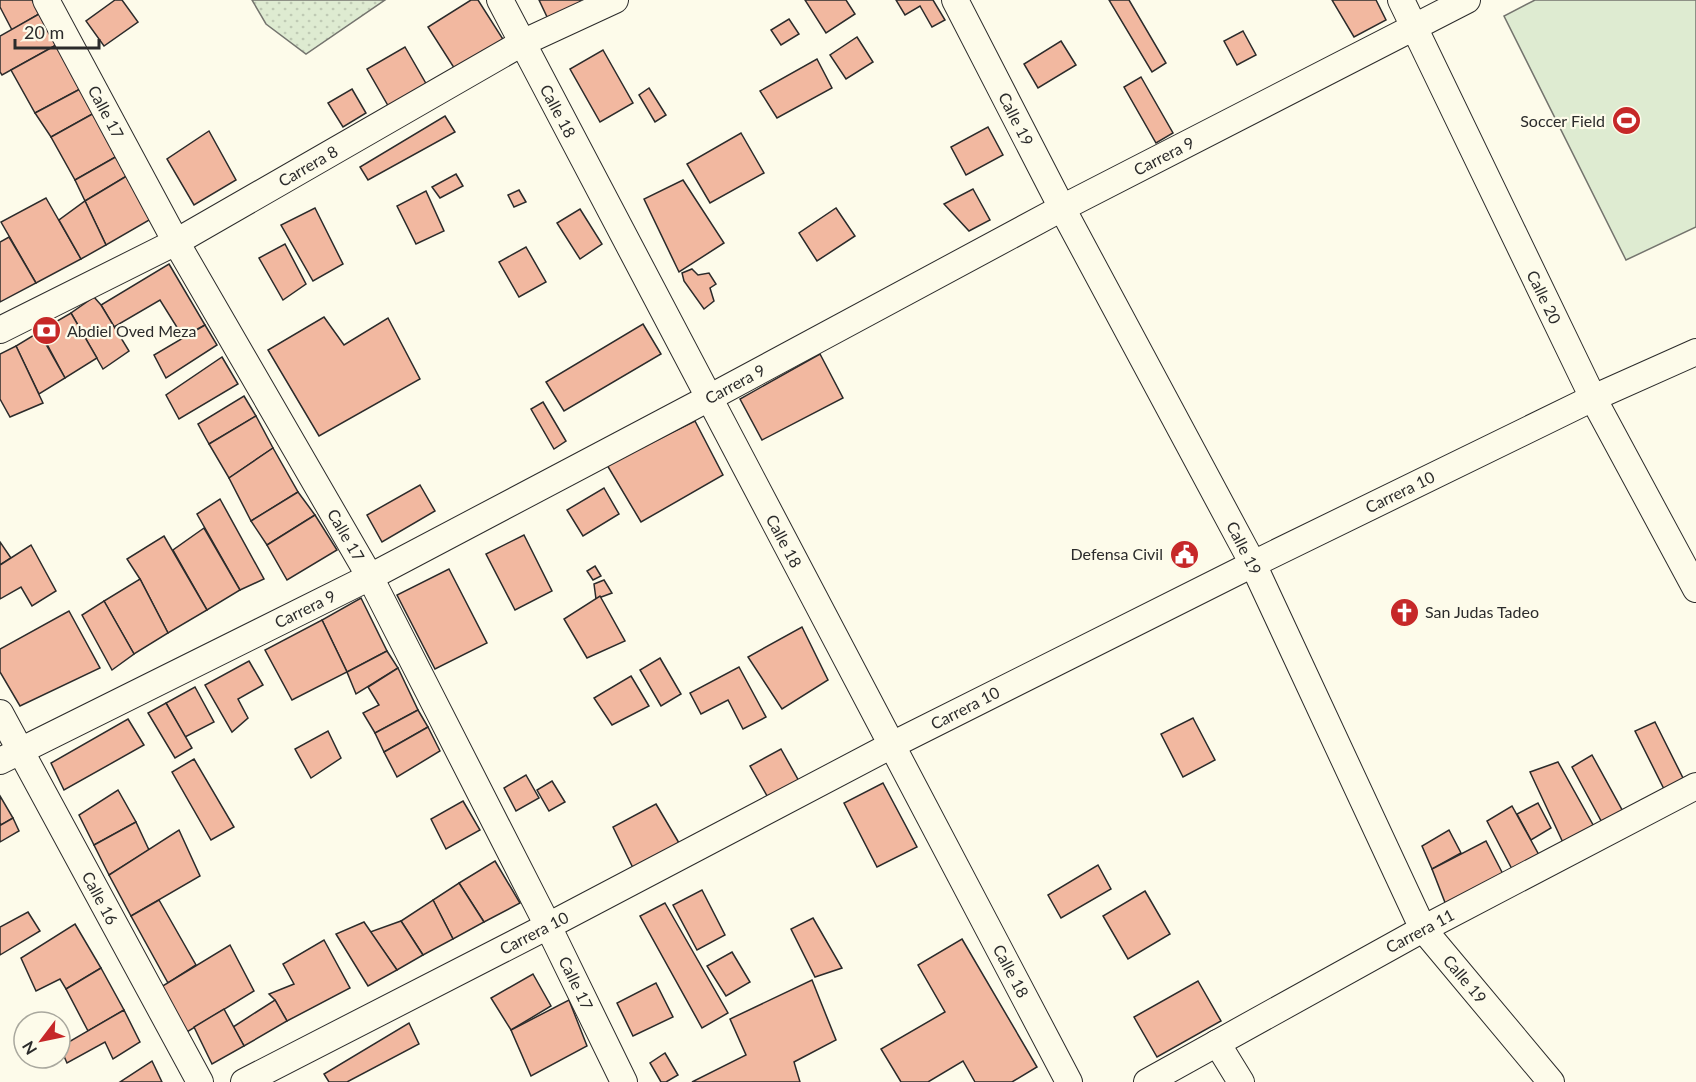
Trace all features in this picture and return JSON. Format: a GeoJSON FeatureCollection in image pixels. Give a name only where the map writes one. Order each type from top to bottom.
{"type":"FeatureCollection","features":[{"type":"Feature","properties":{"kind":"street","name":"Calle 17"},"geometry":{"type":"LineString","coordinates":[[46,0],[176,242],[370,577],[548,926],[624,1082]]}},
{"type":"Feature","properties":{"kind":"street","name":"Calle 18"},"geometry":{"type":"LineString","coordinates":[[500,0],[1069,1082]]}},
{"type":"Feature","properties":{"kind":"street","name":"Carrera 8"},"geometry":{"type":"LineString","coordinates":[[0,330],[176,242],[522,43],[615,0]]}},
{"type":"Feature","properties":{"kind":"street","name":"Calle 19"},"geometry":{"type":"LineString","coordinates":[[955,0],[1062,208],[1253,564],[1423,929],[1551,1082]]}},
{"type":"Feature","properties":{"kind":"street","name":"Calle 20"},"geometry":{"type":"LineString","coordinates":[[1401,0],[1593,398],[1696,589]]}},
{"type":"Feature","properties":{"kind":"street","name":"Carrera 9"},"geometry":{"type":"LineString","coordinates":[[10,756],[370,577],[1062,208],[1467,0]]}},
{"type":"Feature","properties":{"kind":"street","name":"Carrera 10"},"geometry":{"type":"LineString","coordinates":[[244,1082],[548,926],[892,745],[1253,564],[1593,398],[1696,352]]}},
{"type":"Feature","properties":{"kind":"street","name":"Calle 16"},"geometry":{"type":"LineString","coordinates":[[0,713],[10,756],[200,1082]]}},
{"type":"Feature","properties":{"kind":"street","name":"Carrera 11"},"geometry":{"type":"LineString","coordinates":[[1147,1082],[1423,929],[1696,786]]}},
{"type":"Feature","properties":{"kind":"street"},"geometry":{"type":"LineString","coordinates":[[1217,1043],[1241,1082]]}},
{"type":"Feature","properties":{"kind":"green space"},"geometry":{"type":"Polygon","coordinates":[[[252,0],[385,0],[306,54],[266,24],[252,0]]]}},
{"type":"Feature","properties":{"kind":"green space","name":"Soccer Field"},"geometry":{"type":"Polygon","coordinates":[[[1535,0],[1696,0],[1696,227],[1626,260],[1504,16],[1535,0]]]}},
{"type":"Feature","properties":{"kind":"building"},"geometry":{"type":"Polygon","coordinates":[[[0,0],[32,0],[39,14],[12,30],[0,7],[0,0]]]}},
{"type":"Feature","properties":{"kind":"building"},"geometry":{"type":"Polygon","coordinates":[[[115,0],[122,0],[138,22],[104,46],[86,21],[115,0]]]}},
{"type":"Feature","properties":{"kind":"building"},"geometry":{"type":"Polygon","coordinates":[[[471,0],[478,0],[506,44],[458,74],[428,27],[471,0]]]}},
{"type":"Feature","properties":{"kind":"building"},"geometry":{"type":"Polygon","coordinates":[[[539,0],[580,0],[582,5],[549,21],[539,0]]]}},
{"type":"Feature","properties":{"kind":"building"},"geometry":{"type":"Polygon","coordinates":[[[805,0],[846,0],[855,14],[826,33],[805,0]]]}},
{"type":"Feature","properties":{"kind":"building"},"geometry":{"type":"Polygon","coordinates":[[[896,0],[933,0],[945,20],[932,27],[920,6],[905,15],[896,0]]]}},
{"type":"Feature","properties":{"kind":"building"},"geometry":{"type":"Polygon","coordinates":[[[1109,0],[1129,0],[1166,63],[1152,72],[1109,0]]]}},
{"type":"Feature","properties":{"kind":"building"},"geometry":{"type":"Polygon","coordinates":[[[1332,0],[1376,0],[1386,20],[1354,37],[1332,0]]]}},
{"type":"Feature","properties":{"kind":"building"},"geometry":{"type":"Polygon","coordinates":[[[39,14],[58,44],[2,75],[0,72],[0,36],[39,14]]]}},
{"type":"Feature","properties":{"kind":"building"},"geometry":{"type":"Polygon","coordinates":[[[789,19],[799,34],[781,45],[771,30],[789,19]]]}},
{"type":"Feature","properties":{"kind":"building"},"geometry":{"type":"Polygon","coordinates":[[[1243,31],[1256,55],[1237,65],[1224,41],[1243,31]]]}},
{"type":"Feature","properties":{"kind":"building"},"geometry":{"type":"Polygon","coordinates":[[[857,37],[873,62],[846,79],[830,55],[857,37]]]}},
{"type":"Feature","properties":{"kind":"building"},"geometry":{"type":"Polygon","coordinates":[[[1061,41],[1076,65],[1038,88],[1024,64],[1061,41]]]}},
{"type":"Feature","properties":{"kind":"building"},"geometry":{"type":"Polygon","coordinates":[[[58,44],[82,88],[35,113],[11,70],[58,44]]]}},
{"type":"Feature","properties":{"kind":"building"},"geometry":{"type":"Polygon","coordinates":[[[405,47],[428,87],[390,109],[367,69],[405,47]]]}},
{"type":"Feature","properties":{"kind":"building"},"geometry":{"type":"Polygon","coordinates":[[[603,50],[633,103],[600,122],[570,69],[603,50]]]}},
{"type":"Feature","properties":{"kind":"building"},"geometry":{"type":"Polygon","coordinates":[[[817,59],[832,88],[777,118],[760,91],[817,59]]]}},
{"type":"Feature","properties":{"kind":"building"},"geometry":{"type":"Polygon","coordinates":[[[1141,77],[1173,133],[1156,143],[1124,87],[1141,77]]]}},
{"type":"Feature","properties":{"kind":"building"},"geometry":{"type":"Polygon","coordinates":[[[82,88],[96,112],[51,137],[35,113],[82,88]]]}},
{"type":"Feature","properties":{"kind":"building"},"geometry":{"type":"Polygon","coordinates":[[[649,88],[666,115],[655,122],[639,95],[649,88]]]}},
{"type":"Feature","properties":{"kind":"building"},"geometry":{"type":"Polygon","coordinates":[[[352,89],[366,113],[343,127],[328,103],[352,89]]]}},
{"type":"Feature","properties":{"kind":"building"},"geometry":{"type":"Polygon","coordinates":[[[96,112],[119,155],[75,180],[51,137],[96,112]]]}},
{"type":"Feature","properties":{"kind":"building"},"geometry":{"type":"Polygon","coordinates":[[[445,116],[455,132],[368,180],[360,167],[445,116]]]}},
{"type":"Feature","properties":{"kind":"building"},"geometry":{"type":"Polygon","coordinates":[[[988,127],[1003,155],[966,175],[951,147],[988,127]]]}},
{"type":"Feature","properties":{"kind":"building"},"geometry":{"type":"Polygon","coordinates":[[[209,131],[236,180],[194,205],[167,159],[209,131]]]}},
{"type":"Feature","properties":{"kind":"building"},"geometry":{"type":"Polygon","coordinates":[[[741,133],[764,173],[710,203],[687,164],[741,133]]]}},
{"type":"Feature","properties":{"kind":"building"},"geometry":{"type":"Polygon","coordinates":[[[119,155],[130,174],[85,201],[75,180],[119,155]]]}},
{"type":"Feature","properties":{"kind":"building"},"geometry":{"type":"Polygon","coordinates":[[[130,174],[151,219],[106,245],[85,201],[130,174]]]}},
{"type":"Feature","properties":{"kind":"building"},"geometry":{"type":"Polygon","coordinates":[[[456,174],[463,186],[440,198],[432,187],[456,174]]]}},
{"type":"Feature","properties":{"kind":"building"},"geometry":{"type":"Polygon","coordinates":[[[683,180],[724,243],[679,272],[644,199],[683,180]]]}},
{"type":"Feature","properties":{"kind":"building"},"geometry":{"type":"Polygon","coordinates":[[[973,189],[990,220],[969,231],[944,204],[973,189]]]}},
{"type":"Feature","properties":{"kind":"building"},"geometry":{"type":"Polygon","coordinates":[[[519,190],[526,202],[514,207],[508,195],[519,190]]]}},
{"type":"Feature","properties":{"kind":"building"},"geometry":{"type":"Polygon","coordinates":[[[426,191],[444,231],[416,244],[397,206],[426,191]]]}},
{"type":"Feature","properties":{"kind":"building"},"geometry":{"type":"Polygon","coordinates":[[[46,198],[81,259],[36,283],[1,222],[46,198]]]}},
{"type":"Feature","properties":{"kind":"building"},"geometry":{"type":"Polygon","coordinates":[[[85,201],[106,245],[81,259],[59,220],[85,201]]]}},
{"type":"Feature","properties":{"kind":"building"},"geometry":{"type":"Polygon","coordinates":[[[315,208],[343,264],[313,281],[281,225],[315,208]]]}},
{"type":"Feature","properties":{"kind":"building"},"geometry":{"type":"Polygon","coordinates":[[[836,208],[855,236],[817,261],[799,233],[836,208]]]}},
{"type":"Feature","properties":{"kind":"building"},"geometry":{"type":"Polygon","coordinates":[[[580,209],[602,244],[580,259],[557,223],[580,209]]]}},
{"type":"Feature","properties":{"kind":"building"},"geometry":{"type":"Polygon","coordinates":[[[9,237],[36,283],[0,302],[0,242],[9,237]]]}},
{"type":"Feature","properties":{"kind":"building"},"geometry":{"type":"Polygon","coordinates":[[[285,244],[306,284],[283,300],[259,258],[285,244]]]}},
{"type":"Feature","properties":{"kind":"building"},"geometry":{"type":"Polygon","coordinates":[[[526,247],[546,282],[519,297],[499,262],[526,247]]]}},
{"type":"Feature","properties":{"kind":"building"},"geometry":{"type":"Polygon","coordinates":[[[169,264],[205,325],[183,337],[160,300],[114,327],[101,305],[169,264]]]}},
{"type":"Feature","properties":{"kind":"building"},"geometry":{"type":"Polygon","coordinates":[[[692,269],[698,275],[709,273],[716,284],[710,288],[714,301],[704,309],[684,281],[682,273],[692,269]]]}},
{"type":"Feature","properties":{"kind":"building"},"geometry":{"type":"Polygon","coordinates":[[[94,297],[129,351],[103,369],[71,313],[94,297]]]}},
{"type":"Feature","properties":{"kind":"building"},"geometry":{"type":"Polygon","coordinates":[[[71,313],[97,358],[65,378],[40,331],[71,313]]]}},
{"type":"Feature","properties":{"kind":"building"},"geometry":{"type":"Polygon","coordinates":[[[324,317],[344,345],[388,318],[420,379],[319,436],[268,350],[324,317]]]}},
{"type":"Feature","properties":{"kind":"building"},"geometry":{"type":"Polygon","coordinates":[[[643,324],[661,354],[564,411],[546,382],[643,324]]]}},
{"type":"Feature","properties":{"kind":"building"},"geometry":{"type":"Polygon","coordinates":[[[205,325],[217,345],[166,378],[154,355],[205,325]]]}},
{"type":"Feature","properties":{"kind":"building"},"geometry":{"type":"Polygon","coordinates":[[[39,332],[65,378],[39,394],[16,346],[39,332]]]}},
{"type":"Feature","properties":{"kind":"building"},"geometry":{"type":"Polygon","coordinates":[[[16,346],[43,403],[10,417],[0,399],[0,354],[16,346]]]}},
{"type":"Feature","properties":{"kind":"building"},"geometry":{"type":"Polygon","coordinates":[[[820,354],[843,398],[762,440],[740,399],[820,354]]]}},
{"type":"Feature","properties":{"kind":"building"},"geometry":{"type":"Polygon","coordinates":[[[222,357],[238,384],[179,419],[166,395],[222,357]]]}},
{"type":"Feature","properties":{"kind":"building"},"geometry":{"type":"Polygon","coordinates":[[[244,396],[256,416],[209,444],[198,424],[244,396]]]}},
{"type":"Feature","properties":{"kind":"building"},"geometry":{"type":"Polygon","coordinates":[[[543,402],[566,441],[554,449],[531,409],[543,402]]]}},
{"type":"Feature","properties":{"kind":"building"},"geometry":{"type":"Polygon","coordinates":[[[256,416],[273,448],[229,478],[209,444],[256,416]]]}},
{"type":"Feature","properties":{"kind":"building"},"geometry":{"type":"Polygon","coordinates":[[[695,421],[723,475],[641,522],[607,465],[695,421]]]}},
{"type":"Feature","properties":{"kind":"building"},"geometry":{"type":"Polygon","coordinates":[[[273,448],[298,492],[251,521],[229,478],[273,448]]]}},
{"type":"Feature","properties":{"kind":"building"},"geometry":{"type":"Polygon","coordinates":[[[420,485],[435,511],[382,542],[367,515],[420,485]]]}},
{"type":"Feature","properties":{"kind":"building"},"geometry":{"type":"Polygon","coordinates":[[[604,488],[619,514],[583,536],[567,510],[604,488]]]}},
{"type":"Feature","properties":{"kind":"building"},"geometry":{"type":"Polygon","coordinates":[[[298,492],[315,515],[267,545],[251,521],[298,492]]]}},
{"type":"Feature","properties":{"kind":"building"},"geometry":{"type":"Polygon","coordinates":[[[220,499],[264,579],[240,590],[197,514],[220,499]]]}},
{"type":"Feature","properties":{"kind":"building"},"geometry":{"type":"Polygon","coordinates":[[[315,515],[337,550],[287,580],[267,545],[315,515]]]}},
{"type":"Feature","properties":{"kind":"building"},"geometry":{"type":"Polygon","coordinates":[[[204,528],[240,590],[207,610],[173,550],[204,528]]]}},
{"type":"Feature","properties":{"kind":"building"},"geometry":{"type":"Polygon","coordinates":[[[524,535],[552,591],[515,610],[486,554],[524,535]]]}},
{"type":"Feature","properties":{"kind":"building"},"geometry":{"type":"Polygon","coordinates":[[[164,536],[207,610],[168,633],[127,559],[164,536]]]}},
{"type":"Feature","properties":{"kind":"building"},"geometry":{"type":"Polygon","coordinates":[[[0,542],[11,558],[0,565],[0,542]]]}},
{"type":"Feature","properties":{"kind":"building"},"geometry":{"type":"Polygon","coordinates":[[[31,545],[56,591],[32,606],[21,587],[0,599],[0,565],[31,545]]]}},
{"type":"Feature","properties":{"kind":"building"},"geometry":{"type":"Polygon","coordinates":[[[595,566],[601,576],[593,580],[587,571],[595,566]]]}},
{"type":"Feature","properties":{"kind":"building"},"geometry":{"type":"Polygon","coordinates":[[[449,569],[487,643],[435,669],[397,595],[449,569]]]}},
{"type":"Feature","properties":{"kind":"building"},"geometry":{"type":"Polygon","coordinates":[[[140,579],[168,633],[134,654],[104,601],[140,579]]]}},
{"type":"Feature","properties":{"kind":"building"},"geometry":{"type":"Polygon","coordinates":[[[604,580],[612,593],[596,599],[594,584],[604,580]]]}},
{"type":"Feature","properties":{"kind":"building"},"geometry":{"type":"Polygon","coordinates":[[[600,596],[625,641],[587,658],[564,619],[600,596]]]}},
{"type":"Feature","properties":{"kind":"building"},"geometry":{"type":"Polygon","coordinates":[[[361,598],[387,651],[347,672],[322,620],[361,598]]]}},
{"type":"Feature","properties":{"kind":"building"},"geometry":{"type":"Polygon","coordinates":[[[104,601],[134,654],[112,670],[82,615],[104,601]]]}},
{"type":"Feature","properties":{"kind":"building"},"geometry":{"type":"Polygon","coordinates":[[[69,611],[100,668],[20,706],[0,672],[0,649],[69,611]]]}},
{"type":"Feature","properties":{"kind":"building"},"geometry":{"type":"Polygon","coordinates":[[[322,620],[347,672],[292,700],[265,650],[322,620]]]}},
{"type":"Feature","properties":{"kind":"building"},"geometry":{"type":"Polygon","coordinates":[[[802,627],[828,680],[782,709],[748,657],[802,627]]]}},
{"type":"Feature","properties":{"kind":"building"},"geometry":{"type":"Polygon","coordinates":[[[387,651],[398,668],[356,694],[347,672],[387,651]]]}},
{"type":"Feature","properties":{"kind":"building"},"geometry":{"type":"Polygon","coordinates":[[[660,658],[681,694],[661,706],[640,670],[660,658]]]}},
{"type":"Feature","properties":{"kind":"building"},"geometry":{"type":"Polygon","coordinates":[[[249,661],[263,685],[238,699],[248,718],[232,732],[205,685],[249,661]]]}},
{"type":"Feature","properties":{"kind":"building"},"geometry":{"type":"Polygon","coordinates":[[[739,667],[766,717],[743,729],[728,700],[701,714],[690,693],[739,667]]]}},
{"type":"Feature","properties":{"kind":"building"},"geometry":{"type":"Polygon","coordinates":[[[398,668],[418,710],[375,733],[363,713],[379,705],[368,687],[398,668]]]}},
{"type":"Feature","properties":{"kind":"building"},"geometry":{"type":"Polygon","coordinates":[[[631,676],[649,706],[612,725],[594,698],[631,676]]]}},
{"type":"Feature","properties":{"kind":"building"},"geometry":{"type":"Polygon","coordinates":[[[195,687],[214,722],[185,737],[166,703],[195,687]]]}},
{"type":"Feature","properties":{"kind":"building"},"geometry":{"type":"Polygon","coordinates":[[[166,703],[192,748],[175,758],[148,713],[166,703]]]}},
{"type":"Feature","properties":{"kind":"building"},"geometry":{"type":"Polygon","coordinates":[[[418,710],[428,727],[384,752],[375,733],[418,710]]]}},
{"type":"Feature","properties":{"kind":"building"},"geometry":{"type":"Polygon","coordinates":[[[1193,718],[1215,760],[1183,777],[1161,734],[1193,718]]]}},
{"type":"Feature","properties":{"kind":"building"},"geometry":{"type":"Polygon","coordinates":[[[128,719],[144,745],[64,790],[51,763],[128,719]]]}},
{"type":"Feature","properties":{"kind":"building"},"geometry":{"type":"Polygon","coordinates":[[[1655,722],[1687,786],[1667,795],[1635,731],[1655,722]]]}},
{"type":"Feature","properties":{"kind":"building"},"geometry":{"type":"Polygon","coordinates":[[[428,727],[440,751],[397,777],[384,752],[428,727]]]}},
{"type":"Feature","properties":{"kind":"building"},"geometry":{"type":"Polygon","coordinates":[[[328,731],[341,758],[311,778],[295,749],[328,731]]]}},
{"type":"Feature","properties":{"kind":"building"},"geometry":{"type":"Polygon","coordinates":[[[781,749],[800,783],[770,801],[750,766],[781,749]]]}},
{"type":"Feature","properties":{"kind":"building"},"geometry":{"type":"Polygon","coordinates":[[[1592,755],[1626,817],[1605,828],[1572,767],[1592,755]]]}},
{"type":"Feature","properties":{"kind":"building"},"geometry":{"type":"Polygon","coordinates":[[[194,759],[234,827],[211,840],[172,772],[194,759]]]}},
{"type":"Feature","properties":{"kind":"building"},"geometry":{"type":"Polygon","coordinates":[[[1558,762],[1597,832],[1566,849],[1530,772],[1558,762]]]}},
{"type":"Feature","properties":{"kind":"building"},"geometry":{"type":"Polygon","coordinates":[[[526,775],[539,798],[516,811],[504,788],[526,775]]]}},
{"type":"Feature","properties":{"kind":"building"},"geometry":{"type":"Polygon","coordinates":[[[552,781],[565,802],[549,811],[537,790],[552,781]]]}},
{"type":"Feature","properties":{"kind":"building"},"geometry":{"type":"Polygon","coordinates":[[[883,783],[917,847],[877,867],[844,803],[883,783]]]}},
{"type":"Feature","properties":{"kind":"building"},"geometry":{"type":"Polygon","coordinates":[[[118,790],[136,822],[94,845],[79,815],[118,790]]]}},
{"type":"Feature","properties":{"kind":"building"},"geometry":{"type":"Polygon","coordinates":[[[0,796],[13,818],[1,825],[0,823],[0,796]]]}},
{"type":"Feature","properties":{"kind":"building"},"geometry":{"type":"Polygon","coordinates":[[[463,801],[480,830],[446,849],[431,819],[463,801]]]}},
{"type":"Feature","properties":{"kind":"building"},"geometry":{"type":"Polygon","coordinates":[[[1538,803],[1551,828],[1531,840],[1517,814],[1538,803]]]}},
{"type":"Feature","properties":{"kind":"building"},"geometry":{"type":"Polygon","coordinates":[[[656,804],[682,848],[635,872],[613,827],[656,804]]]}},
{"type":"Feature","properties":{"kind":"building"},"geometry":{"type":"Polygon","coordinates":[[[1512,806],[1539,855],[1513,871],[1487,821],[1512,806]]]}},
{"type":"Feature","properties":{"kind":"building"},"geometry":{"type":"Polygon","coordinates":[[[13,818],[19,831],[0,842],[0,823],[1,825],[13,818]]]}},
{"type":"Feature","properties":{"kind":"building"},"geometry":{"type":"Polygon","coordinates":[[[136,822],[149,850],[109,875],[94,845],[136,822]]]}},
{"type":"Feature","properties":{"kind":"building"},"geometry":{"type":"Polygon","coordinates":[[[179,830],[200,876],[131,916],[109,875],[179,830]]]}},
{"type":"Feature","properties":{"kind":"building"},"geometry":{"type":"Polygon","coordinates":[[[1449,830],[1461,853],[1432,869],[1422,846],[1449,830]]]}},
{"type":"Feature","properties":{"kind":"building"},"geometry":{"type":"Polygon","coordinates":[[[1486,841],[1506,880],[1446,905],[1432,869],[1486,841]]]}},
{"type":"Feature","properties":{"kind":"building"},"geometry":{"type":"Polygon","coordinates":[[[495,861],[520,903],[484,922],[459,883],[495,861]]]}},
{"type":"Feature","properties":{"kind":"building"},"geometry":{"type":"Polygon","coordinates":[[[1098,865],[1111,889],[1061,918],[1048,895],[1098,865]]]}},
{"type":"Feature","properties":{"kind":"building"},"geometry":{"type":"Polygon","coordinates":[[[459,883],[484,922],[453,939],[433,900],[459,883]]]}},
{"type":"Feature","properties":{"kind":"building"},"geometry":{"type":"Polygon","coordinates":[[[702,890],[725,935],[697,950],[673,905],[702,890]]]}},
{"type":"Feature","properties":{"kind":"building"},"geometry":{"type":"Polygon","coordinates":[[[1145,891],[1170,934],[1128,959],[1103,916],[1145,891]]]}},
{"type":"Feature","properties":{"kind":"building"},"geometry":{"type":"Polygon","coordinates":[[[159,900],[196,965],[168,983],[131,916],[159,900]]]}},
{"type":"Feature","properties":{"kind":"building"},"geometry":{"type":"Polygon","coordinates":[[[433,900],[453,939],[423,955],[401,921],[433,900]]]}},
{"type":"Feature","properties":{"kind":"building"},"geometry":{"type":"Polygon","coordinates":[[[665,903],[728,1013],[702,1028],[640,916],[665,903]]]}},
{"type":"Feature","properties":{"kind":"building"},"geometry":{"type":"Polygon","coordinates":[[[28,912],[40,931],[0,955],[0,927],[28,912]]]}},
{"type":"Feature","properties":{"kind":"building"},"geometry":{"type":"Polygon","coordinates":[[[813,918],[842,968],[815,977],[791,929],[813,918]]]}},
{"type":"Feature","properties":{"kind":"building"},"geometry":{"type":"Polygon","coordinates":[[[401,921],[423,955],[397,970],[370,932],[401,921]]]}},
{"type":"Feature","properties":{"kind":"building"},"geometry":{"type":"Polygon","coordinates":[[[364,922],[397,970],[368,986],[336,934],[364,922]]]}},
{"type":"Feature","properties":{"kind":"building"},"geometry":{"type":"Polygon","coordinates":[[[75,924],[101,968],[66,989],[60,979],[36,991],[21,958],[75,924]]]}},
{"type":"Feature","properties":{"kind":"building"},"geometry":{"type":"Polygon","coordinates":[[[962,939],[1037,1067],[1012,1082],[975,1082],[963,1061],[928,1082],[901,1082],[881,1049],[945,1012],[918,965],[962,939]]]}},
{"type":"Feature","properties":{"kind":"building"},"geometry":{"type":"Polygon","coordinates":[[[324,940],[350,988],[287,1021],[269,994],[294,984],[283,964],[324,940]]]}},
{"type":"Feature","properties":{"kind":"building"},"geometry":{"type":"Polygon","coordinates":[[[230,945],[254,991],[182,1035],[156,990],[230,945]]]}},
{"type":"Feature","properties":{"kind":"building"},"geometry":{"type":"Polygon","coordinates":[[[732,952],[750,982],[726,996],[707,966],[732,952]]]}},
{"type":"Feature","properties":{"kind":"building"},"geometry":{"type":"Polygon","coordinates":[[[101,968],[124,1010],[88,1031],[66,989],[101,968]]]}},
{"type":"Feature","properties":{"kind":"building"},"geometry":{"type":"Polygon","coordinates":[[[533,974],[551,1006],[511,1030],[491,998],[533,974]]]}},
{"type":"Feature","properties":{"kind":"building"},"geometry":{"type":"Polygon","coordinates":[[[812,980],[836,1040],[794,1062],[800,1082],[692,1082],[746,1055],[730,1019],[812,980]]]}},
{"type":"Feature","properties":{"kind":"building"},"geometry":{"type":"Polygon","coordinates":[[[1198,981],[1221,1021],[1157,1057],[1134,1017],[1198,981]]]}},
{"type":"Feature","properties":{"kind":"building"},"geometry":{"type":"Polygon","coordinates":[[[656,983],[673,1017],[633,1036],[617,1003],[656,983]]]}},
{"type":"Feature","properties":{"kind":"building"},"geometry":{"type":"Polygon","coordinates":[[[275,1000],[287,1021],[244,1046],[233,1027],[275,1000]]]}},
{"type":"Feature","properties":{"kind":"building"},"geometry":{"type":"Polygon","coordinates":[[[569,1000],[587,1046],[531,1076],[511,1030],[569,1000]]]}},
{"type":"Feature","properties":{"kind":"building"},"geometry":{"type":"Polygon","coordinates":[[[224,1009],[244,1046],[212,1064],[194,1027],[224,1009]]]}},
{"type":"Feature","properties":{"kind":"building"},"geometry":{"type":"Polygon","coordinates":[[[124,1010],[140,1042],[113,1059],[105,1042],[72,1060],[72,1040],[124,1010]]]}},
{"type":"Feature","properties":{"kind":"building"},"geometry":{"type":"Polygon","coordinates":[[[409,1023],[419,1044],[347,1082],[329,1082],[324,1074],[409,1023]]]}},
{"type":"Feature","properties":{"kind":"building"},"geometry":{"type":"Polygon","coordinates":[[[665,1053],[678,1075],[666,1082],[661,1082],[650,1063],[665,1053]]]}},
{"type":"Feature","properties":{"kind":"building"},"geometry":{"type":"Polygon","coordinates":[[[152,1061],[162,1082],[120,1082],[152,1061]]]}},
{"type":"Feature","properties":{"kind":"place","name":"Soccer Field"},"geometry":{"type":"Point","coordinates":[1626,121]}},
{"type":"Feature","properties":{"kind":"place","name":"Abdiel Oved Meza"},"geometry":{"type":"Point","coordinates":[46,331]}},
{"type":"Feature","properties":{"kind":"place","name":"Defensa Civil"},"geometry":{"type":"Point","coordinates":[1184,554]}},
{"type":"Feature","properties":{"kind":"place","name":"San Judas Tadeo"},"geometry":{"type":"Point","coordinates":[1404,612]}}]}
